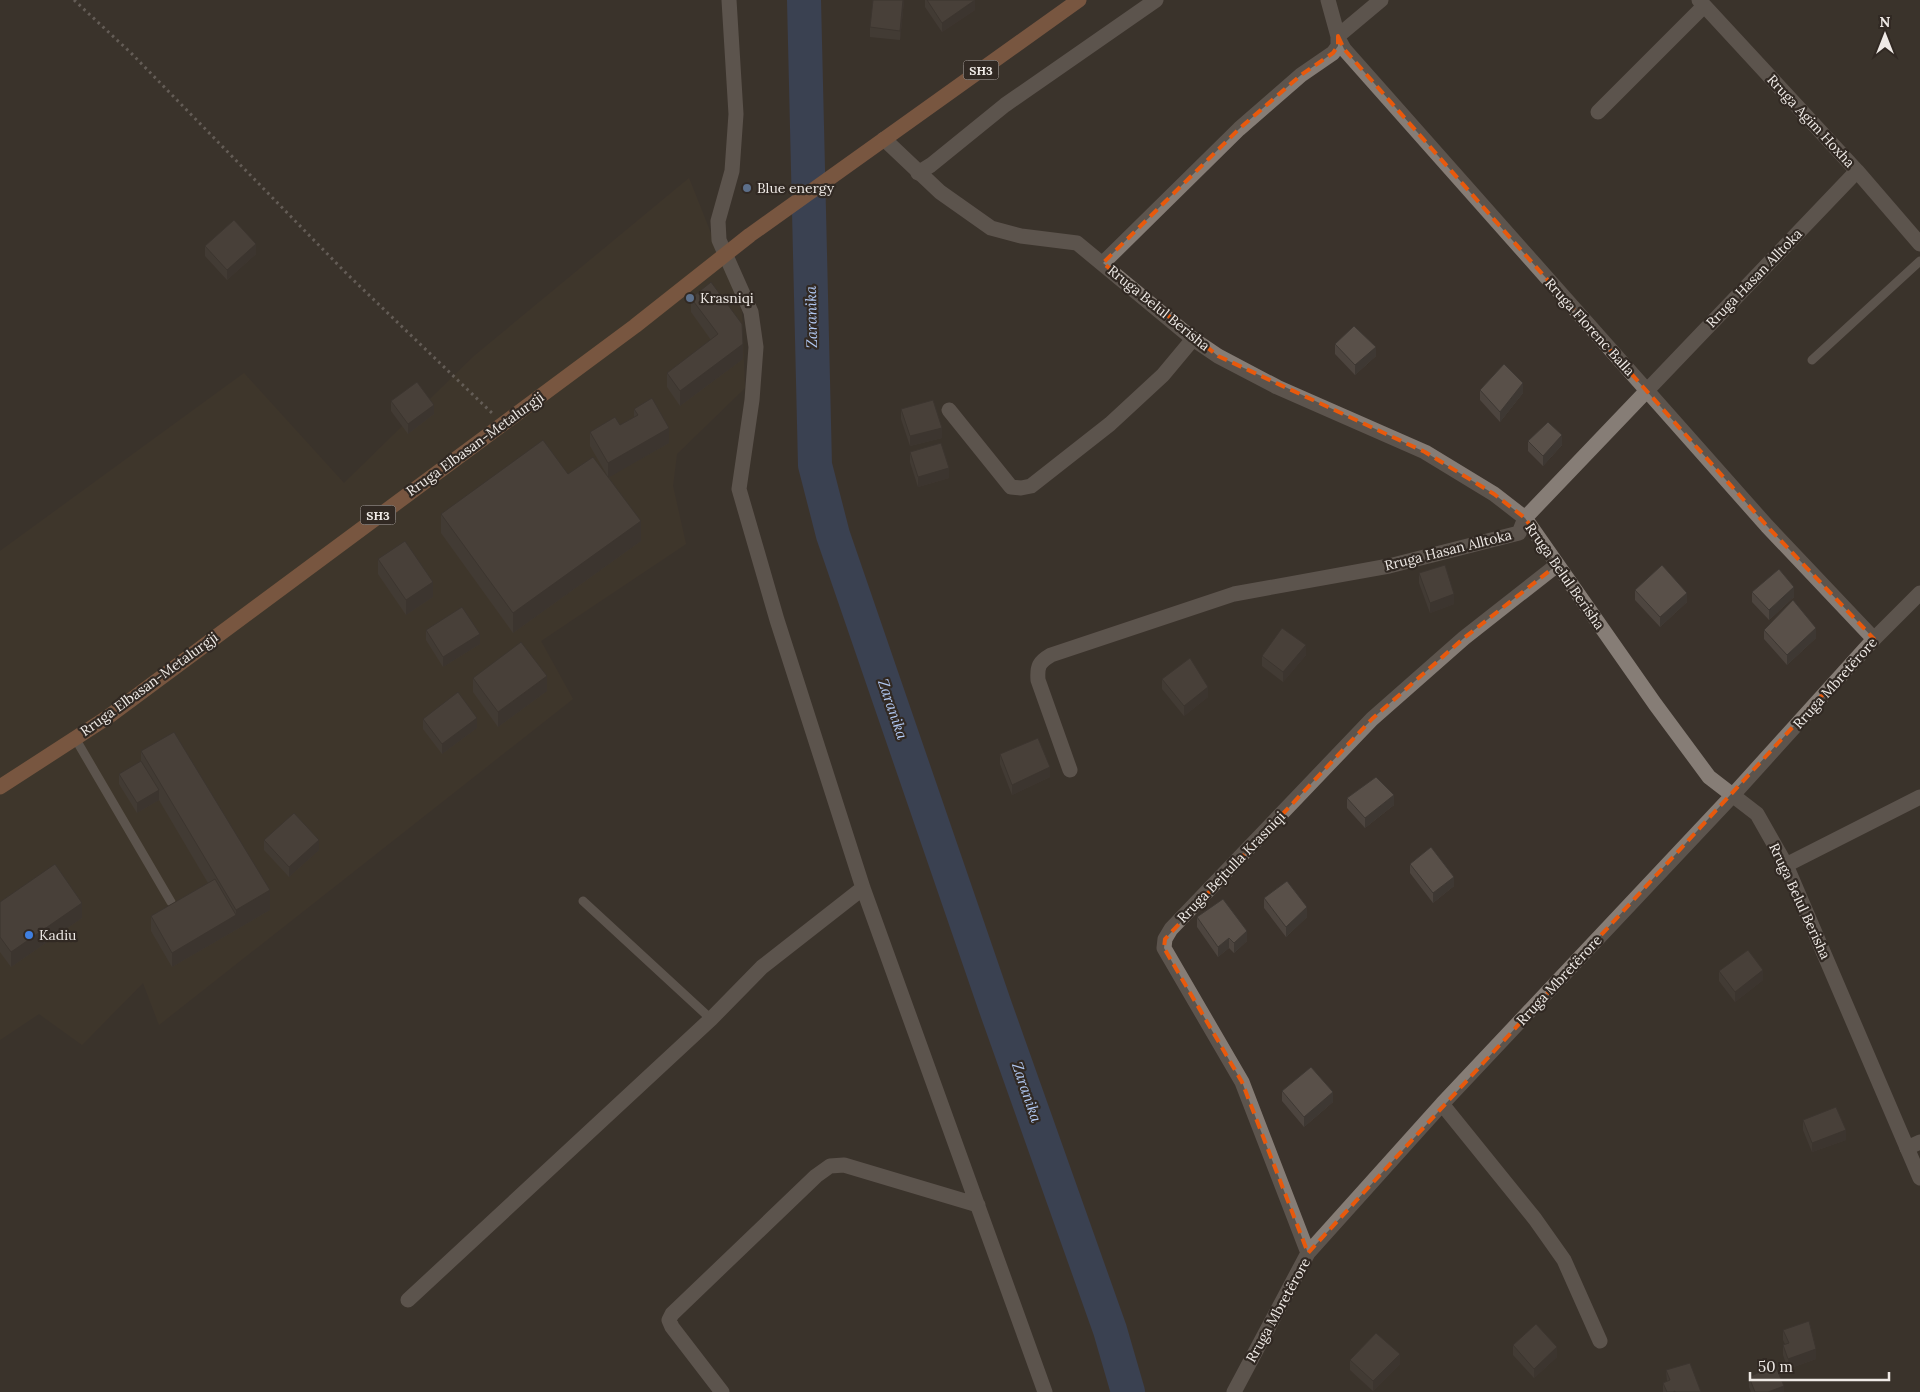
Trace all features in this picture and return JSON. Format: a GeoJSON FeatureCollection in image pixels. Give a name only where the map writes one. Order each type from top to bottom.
{"type":"FeatureCollection","features":[{"type":"Feature","properties":{"kind":"main road","name":"SH3"},"geometry":{"type":"LineString","coordinates":[[884,139],[1079,0]]}},
{"type":"Feature","properties":{"kind":"main road","name":"Rruga Elbasan-Metalurgji"},"geometry":{"type":"LineString","coordinates":[[0,787],[108,716],[635,326],[750,235],[884,139]]}},
{"type":"Feature","properties":{"kind":"street"},"geometry":{"type":"LineString","coordinates":[[729,0],[736,114],[732,171],[718,222],[720,240],[751,312],[756,347],[752,400],[739,489],[777,620],[863,888],[1045,1392]]}},
{"type":"Feature","properties":{"kind":"street"},"geometry":{"type":"LineString","coordinates":[[918,173],[1005,105],[1156,0]]}},
{"type":"Feature","properties":{"kind":"street","name":"Rruga Florenc Balla"},"geometry":{"type":"LineString","coordinates":[[1328,0],[1338,36],[1344,49],[1767,526],[1874,638]]}},
{"type":"Feature","properties":{"kind":"street"},"geometry":{"type":"LineString","coordinates":[[1103,263],[1239,129],[1301,75],[1333,53],[1338,46],[1338,36],[1381,0]]}},
{"type":"Feature","properties":{"kind":"street"},"geometry":{"type":"LineString","coordinates":[[1598,112],[1702,3]]}},
{"type":"Feature","properties":{"kind":"street","name":"Rruga Agim Hoxha"},"geometry":{"type":"LineString","coordinates":[[1702,3],[1857,171],[1920,244]]}},
{"type":"Feature","properties":{"kind":"street","name":"Rruga Belul Berisha"},"geometry":{"type":"LineString","coordinates":[[884,139],[918,173],[991,228],[1021,236],[1077,243],[1193,339],[1218,356],[1278,387],[1425,452],[1494,494],[1525,518],[1654,704],[1709,777],[1757,814],[1786,865],[1913,1145],[1920,1178]]}},
{"type":"Feature","properties":{"kind":"street","name":"Rruga Hasan Alltoka"},"geometry":{"type":"LineString","coordinates":[[1070,770],[1038,680],[1037,669],[1040,661],[1051,655],[1234,594],[1389,566],[1511,536],[1519,532],[1525,518],[1857,171]]}},
{"type":"Feature","properties":{"kind":"street"},"geometry":{"type":"LineString","coordinates":[[949,410],[1011,487],[1032,486],[1123,412],[1163,375],[1193,339]]}},
{"type":"Feature","properties":{"kind":"street","name":"Rruga Bejtulla Krasniqi"},"geometry":{"type":"LineString","coordinates":[[1308,1253],[1242,1082],[1164,948],[1165,939],[1171,929],[1372,719],[1464,638],[1557,565]]}},
{"type":"Feature","properties":{"kind":"street","name":"Rruga Mbretërore"},"geometry":{"type":"LineString","coordinates":[[1234,1392],[1308,1253],[1442,1104],[1732,796],[1874,638],[1920,594]]}},
{"type":"Feature","properties":{"kind":"street"},"geometry":{"type":"LineString","coordinates":[[1786,865],[1920,797]]}},
{"type":"Feature","properties":{"kind":"street"},"geometry":{"type":"LineString","coordinates":[[408,1300],[711,1019],[762,968],[863,888]]}},
{"type":"Feature","properties":{"kind":"street"},"geometry":{"type":"LineString","coordinates":[[1442,1104],[1535,1219],[1564,1260],[1600,1341]]}},
{"type":"Feature","properties":{"kind":"street"},"geometry":{"type":"LineString","coordinates":[[722,1392],[672,1327],[669,1320],[672,1314],[816,1176],[830,1166],[844,1165],[978,1204]]}},
{"type":"Feature","properties":{"kind":"lane"},"geometry":{"type":"LineString","coordinates":[[1812,360],[1920,261]]}},
{"type":"Feature","properties":{"kind":"lane"},"geometry":{"type":"LineString","coordinates":[[75,738],[171,902]]}},
{"type":"Feature","properties":{"kind":"lane"},"geometry":{"type":"LineString","coordinates":[[583,901],[711,1019]]}},
{"type":"Feature","properties":{"kind":"path"},"geometry":{"type":"LineString","coordinates":[[74,0],[131,53],[347,274],[503,423]]}},
{"type":"Feature","properties":{"kind":"highlighted area"},"geometry":{"type":"Polygon","coordinates":[[[1338,36],[1344,49],[1513,241],[1767,526],[1874,639],[1308,1253],[1242,1082],[1164,948],[1165,939],[1372,719],[1464,638],[1557,565],[1525,518],[1494,494],[1425,452],[1218,356],[1103,263],[1239,129],[1301,75],[1333,53],[1338,46],[1338,36]]]}},
{"type":"Feature","properties":{"kind":"shaded area"},"geometry":{"type":"Polygon","coordinates":[[[689,178],[742,311],[745,388],[677,454],[673,486],[686,544],[541,641],[573,699],[159,1025],[143,983],[82,1045],[39,1014],[0,1040],[0,551],[244,373],[344,483],[474,356],[689,178]]]}},
{"type":"Feature","properties":{"kind":"building"},"geometry":{"type":"Polygon","coordinates":[[[873,0],[903,0],[900,31],[870,27],[873,0]]]}},
{"type":"Feature","properties":{"kind":"building"},"geometry":{"type":"Polygon","coordinates":[[[927,0],[975,0],[942,23],[927,0]]]}},
{"type":"Feature","properties":{"kind":"building"},"geometry":{"type":"Polygon","coordinates":[[[234,220],[256,244],[227,270],[205,246],[234,220]]]}},
{"type":"Feature","properties":{"kind":"building"},"geometry":{"type":"Polygon","coordinates":[[[711,282],[742,324],[743,344],[680,391],[667,373],[718,334],[691,298],[711,282]]]}},
{"type":"Feature","properties":{"kind":"building"},"geometry":{"type":"Polygon","coordinates":[[[1354,326],[1376,347],[1355,365],[1335,344],[1354,326]]]}},
{"type":"Feature","properties":{"kind":"building"},"geometry":{"type":"Polygon","coordinates":[[[1504,364],[1523,383],[1500,412],[1480,390],[1504,364]]]}},
{"type":"Feature","properties":{"kind":"building"},"geometry":{"type":"Polygon","coordinates":[[[417,382],[434,405],[408,424],[391,401],[417,382]]]}},
{"type":"Feature","properties":{"kind":"building"},"geometry":{"type":"Polygon","coordinates":[[[652,398],[669,428],[608,463],[590,432],[615,417],[620,425],[638,415],[634,409],[652,398]]]}},
{"type":"Feature","properties":{"kind":"building"},"geometry":{"type":"Polygon","coordinates":[[[933,400],[942,428],[910,436],[901,409],[933,400]]]}},
{"type":"Feature","properties":{"kind":"building"},"geometry":{"type":"Polygon","coordinates":[[[1548,422],[1562,435],[1543,456],[1528,441],[1548,422]]]}},
{"type":"Feature","properties":{"kind":"building"},"geometry":{"type":"Polygon","coordinates":[[[543,440],[568,474],[593,457],[641,521],[513,613],[441,514],[543,440]]]}},
{"type":"Feature","properties":{"kind":"building"},"geometry":{"type":"Polygon","coordinates":[[[941,443],[949,468],[918,477],[910,452],[941,443]]]}},
{"type":"Feature","properties":{"kind":"building"},"geometry":{"type":"Polygon","coordinates":[[[405,541],[433,582],[406,600],[378,559],[405,541]]]}},
{"type":"Feature","properties":{"kind":"building"},"geometry":{"type":"Polygon","coordinates":[[[1445,565],[1454,594],[1430,603],[1419,573],[1445,565]]]}},
{"type":"Feature","properties":{"kind":"building"},"geometry":{"type":"Polygon","coordinates":[[[1662,565],[1687,593],[1660,617],[1635,590],[1662,565]]]}},
{"type":"Feature","properties":{"kind":"building"},"geometry":{"type":"Polygon","coordinates":[[[1779,569],[1794,587],[1769,610],[1752,592],[1779,569]]]}},
{"type":"Feature","properties":{"kind":"building"},"geometry":{"type":"Polygon","coordinates":[[[1793,600],[1816,628],[1787,655],[1764,630],[1793,600]]]}},
{"type":"Feature","properties":{"kind":"building"},"geometry":{"type":"Polygon","coordinates":[[[462,607],[480,634],[443,657],[426,630],[462,607]]]}},
{"type":"Feature","properties":{"kind":"building"},"geometry":{"type":"Polygon","coordinates":[[[1282,628],[1306,645],[1283,672],[1262,656],[1282,628]]]}},
{"type":"Feature","properties":{"kind":"building"},"geometry":{"type":"Polygon","coordinates":[[[521,642],[547,676],[498,712],[473,678],[521,642]]]}},
{"type":"Feature","properties":{"kind":"building"},"geometry":{"type":"Polygon","coordinates":[[[1190,658],[1208,687],[1184,706],[1162,679],[1190,658]]]}},
{"type":"Feature","properties":{"kind":"building"},"geometry":{"type":"Polygon","coordinates":[[[458,692],[477,718],[442,744],[423,719],[458,692]]]}},
{"type":"Feature","properties":{"kind":"building"},"geometry":{"type":"Polygon","coordinates":[[[174,732],[270,890],[236,910],[141,751],[174,732]]]}},
{"type":"Feature","properties":{"kind":"building"},"geometry":{"type":"Polygon","coordinates":[[[1038,738],[1050,767],[1012,785],[1000,754],[1038,738]]]}},
{"type":"Feature","properties":{"kind":"building"},"geometry":{"type":"Polygon","coordinates":[[[141,761],[159,790],[137,803],[119,774],[141,761]]]}},
{"type":"Feature","properties":{"kind":"building"},"geometry":{"type":"Polygon","coordinates":[[[1376,777],[1394,795],[1365,818],[1347,798],[1376,777]]]}},
{"type":"Feature","properties":{"kind":"building"},"geometry":{"type":"Polygon","coordinates":[[[294,813],[319,840],[289,867],[264,840],[294,813]]]}},
{"type":"Feature","properties":{"kind":"building"},"geometry":{"type":"Polygon","coordinates":[[[1431,847],[1454,877],[1433,893],[1410,864],[1431,847]]]}},
{"type":"Feature","properties":{"kind":"building","name":"Kadiu"},"geometry":{"type":"Polygon","coordinates":[[[55,864],[82,903],[11,952],[0,937],[0,902],[55,864]]]}},
{"type":"Feature","properties":{"kind":"building"},"geometry":{"type":"Polygon","coordinates":[[[215,879],[236,915],[172,953],[151,916],[215,879]]]}},
{"type":"Feature","properties":{"kind":"building"},"geometry":{"type":"Polygon","coordinates":[[[1287,881],[1307,907],[1286,927],[1264,898],[1287,881]]]}},
{"type":"Feature","properties":{"kind":"building"},"geometry":{"type":"Polygon","coordinates":[[[1223,899],[1247,931],[1234,943],[1229,938],[1218,947],[1197,917],[1223,899]]]}},
{"type":"Feature","properties":{"kind":"building"},"geometry":{"type":"Polygon","coordinates":[[[1748,950],[1763,970],[1735,992],[1719,971],[1748,950]]]}},
{"type":"Feature","properties":{"kind":"building"},"geometry":{"type":"Polygon","coordinates":[[[1311,1067],[1333,1092],[1304,1117],[1282,1091],[1311,1067]]]}},
{"type":"Feature","properties":{"kind":"building"},"geometry":{"type":"Polygon","coordinates":[[[1836,1107],[1846,1130],[1812,1143],[1803,1120],[1836,1107]]]}},
{"type":"Feature","properties":{"kind":"building"},"geometry":{"type":"Polygon","coordinates":[[[1809,1321],[1816,1349],[1788,1359],[1783,1345],[1789,1343],[1783,1330],[1809,1321]]]}},
{"type":"Feature","properties":{"kind":"building"},"geometry":{"type":"Polygon","coordinates":[[[1536,1324],[1557,1347],[1534,1369],[1513,1345],[1536,1324]]]}},
{"type":"Feature","properties":{"kind":"building"},"geometry":{"type":"Polygon","coordinates":[[[1376,1333],[1400,1354],[1373,1381],[1350,1360],[1376,1333]]]}},
{"type":"Feature","properties":{"kind":"building"},"geometry":{"type":"Polygon","coordinates":[[[1690,1363],[1701,1392],[1667,1392],[1663,1383],[1670,1380],[1666,1370],[1690,1363]]]}},
{"type":"Feature","properties":{"kind":"building"},"geometry":{"type":"Polygon","coordinates":[[[1775,1365],[1784,1386],[1768,1392],[1755,1392],[1749,1377],[1775,1365]]]}},
{"type":"Feature","properties":{"kind":"waterway","name":"Zaranika"},"geometry":{"type":"LineString","coordinates":[[804,0],[815,465],[833,535],[995,1006],[1110,1330],[1128,1392]]}},
{"type":"Feature","properties":{"kind":"place","name":"Blue energy"},"geometry":{"type":"Point","coordinates":[747,188]}},
{"type":"Feature","properties":{"kind":"place","name":"Krasniqi"},"geometry":{"type":"Point","coordinates":[690,298]}},
{"type":"Feature","properties":{"kind":"place","name":"Kadiu"},"geometry":{"type":"Point","coordinates":[29,935]}}]}
